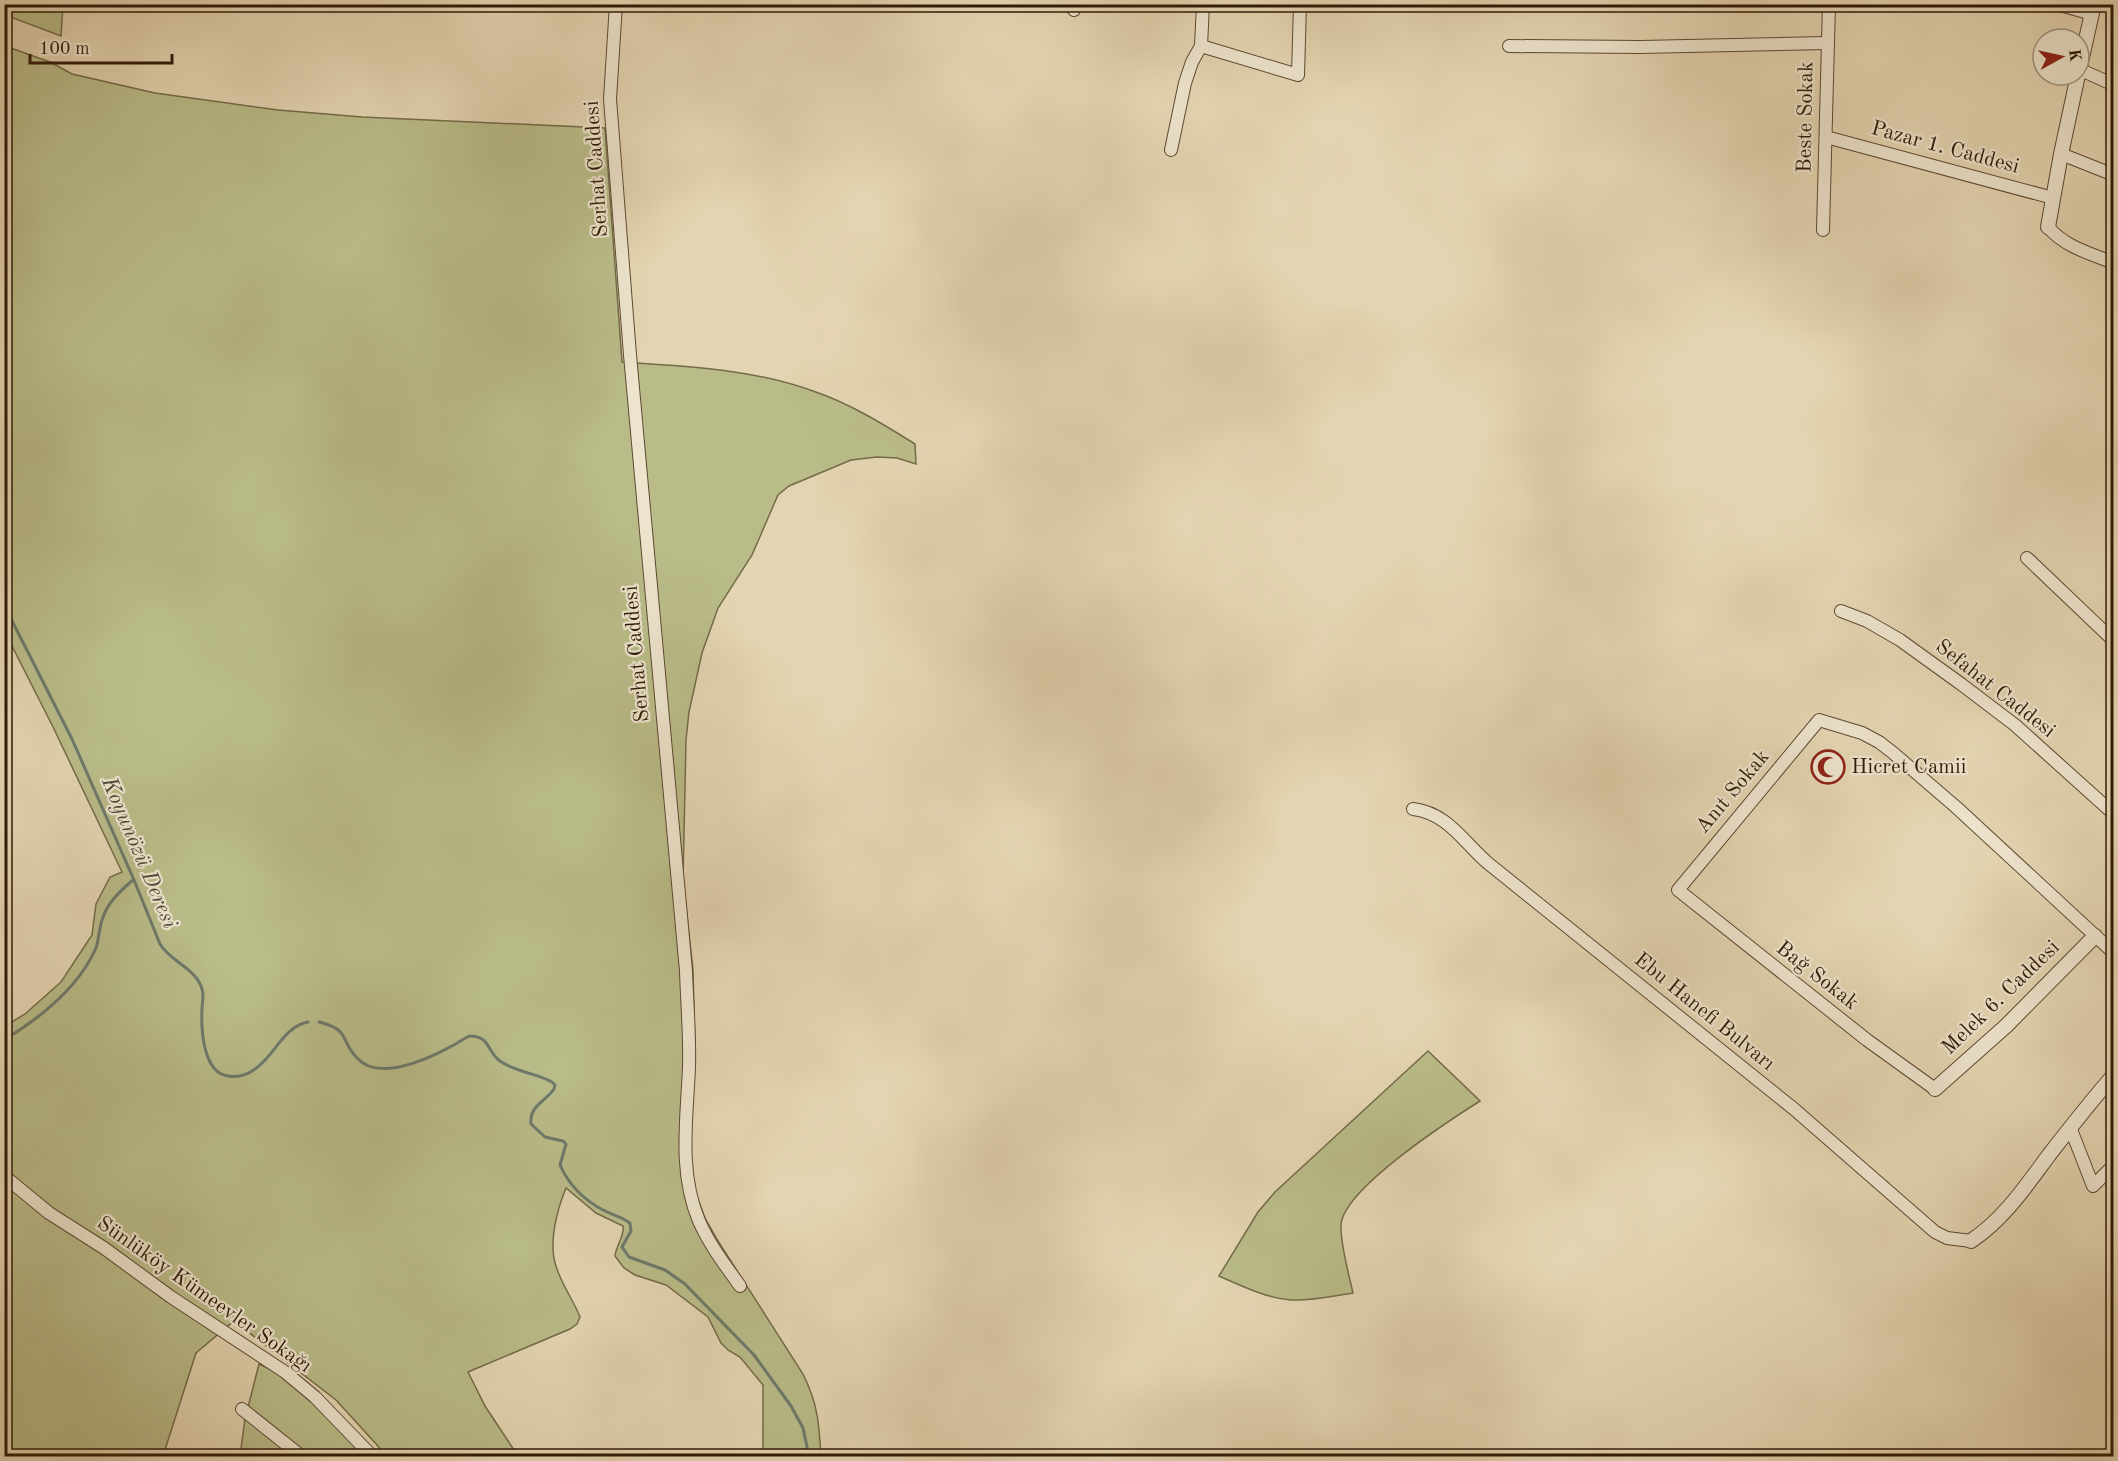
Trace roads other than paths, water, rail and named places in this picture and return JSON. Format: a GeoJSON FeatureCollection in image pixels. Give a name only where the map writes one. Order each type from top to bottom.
{"type":"FeatureCollection","features":[{"type":"Feature","properties":{"kind":"street","name":"Serhat Caddesi"},"geometry":{"type":"LineString","coordinates":[[616,4],[610,99],[631,366],[686,971],[689,1065],[684,1158],[686,1178],[698,1220],[713,1247],[740,1286]]}},
{"type":"Feature","properties":{"kind":"street"},"geometry":{"type":"LineString","coordinates":[[1170,150],[1185,83],[1192,62],[1201,46],[1203,4]]}},
{"type":"Feature","properties":{"kind":"street"},"geometry":{"type":"LineString","coordinates":[[1201,46],[1298,75],[1300,4]]}},
{"type":"Feature","properties":{"kind":"street","name":"Beste Sokak"},"geometry":{"type":"LineString","coordinates":[[1823,230],[1829,4]]}},
{"type":"Feature","properties":{"kind":"street"},"geometry":{"type":"LineString","coordinates":[[2056,4],[2093,9],[2089,27]]}},
{"type":"Feature","properties":{"kind":"street"},"geometry":{"type":"LineString","coordinates":[[1509,46],[1641,47],[1827,43]]}},
{"type":"Feature","properties":{"kind":"street"},"geometry":{"type":"LineString","coordinates":[[2091,76],[2114,85]]}},
{"type":"Feature","properties":{"kind":"street"},"geometry":{"type":"LineString","coordinates":[[2076,87],[2048,226],[2064,242],[2114,263]]}},
{"type":"Feature","properties":{"kind":"street","name":"Pazar 1. Caddesi"},"geometry":{"type":"LineString","coordinates":[[1826,137],[2053,198]]}},
{"type":"Feature","properties":{"kind":"street"},"geometry":{"type":"LineString","coordinates":[[2061,154],[2114,175]]}},
{"type":"Feature","properties":{"kind":"street"},"geometry":{"type":"LineString","coordinates":[[2027,558],[2114,640]]}},
{"type":"Feature","properties":{"kind":"street","name":"Sefahat Caddesi"},"geometry":{"type":"LineString","coordinates":[[1841,612],[1867,621],[1900,640],[1961,684],[2015,725],[2114,814]]}},
{"type":"Feature","properties":{"kind":"street","name":"Anıt Sokak"},"geometry":{"type":"LineString","coordinates":[[1678,890],[1819,720],[1862,733],[1886,747],[1956,807],[2095,936]]}},
{"type":"Feature","properties":{"kind":"street","name":"Ebu Hanefi Bulvarı"},"geometry":{"type":"LineString","coordinates":[[1413,809],[1432,813],[1449,824],[1489,864],[1794,1109],[1900,1204],[1935,1232],[1947,1238],[1971,1241]]}},
{"type":"Feature","properties":{"kind":"street","name":"Bağ Sokak"},"geometry":{"type":"LineString","coordinates":[[1678,890],[1867,1040],[1935,1089]]}},
{"type":"Feature","properties":{"kind":"street"},"geometry":{"type":"LineString","coordinates":[[2095,936],[2114,953]]}},
{"type":"Feature","properties":{"kind":"street","name":"Melek 6. Caddesi"},"geometry":{"type":"LineString","coordinates":[[1935,1089],[2006,1026],[2095,936]]}},
{"type":"Feature","properties":{"kind":"street"},"geometry":{"type":"LineString","coordinates":[[1971,1241],[2005,1212],[2070,1127],[2114,1075]]}},
{"type":"Feature","properties":{"kind":"street"},"geometry":{"type":"LineString","coordinates":[[2070,1127],[2093,1186],[2114,1165]]}},
{"type":"Feature","properties":{"kind":"street","name":"Sünlüköy Kümeevler Sokağı"},"geometry":{"type":"LineString","coordinates":[[4,1176],[49,1213],[105,1248],[171,1297],[285,1372],[315,1397],[372,1456]]}},
{"type":"Feature","properties":{"kind":"street"},"geometry":{"type":"LineString","coordinates":[[242,1409],[301,1456]]}},
{"type":"Feature","properties":{"kind":"waterway","name":"Koyunözü Deresi"},"geometry":{"type":"LineString","coordinates":[[4,605],[72,739],[160,944],[193,974],[201,986],[203,1038],[213,1067],[228,1076],[250,1072],[266,1059],[293,1028],[308,1022]]}},
{"type":"Feature","properties":{"kind":"waterway"},"geometry":{"type":"LineString","coordinates":[[4,1040],[44,1012],[80,976],[96,948],[101,923],[107,908],[133,880]]}},
{"type":"Feature","properties":{"kind":"waterway","name":"Koyunözü Deresi"},"geometry":{"type":"LineString","coordinates":[[319,1022],[336,1028],[357,1058],[368,1066],[382,1068],[413,1063],[445,1050],[469,1036],[485,1041],[496,1057],[506,1065],[552,1082],[555,1085],[554,1089],[535,1108],[531,1124],[545,1137],[563,1141],[566,1144],[560,1165],[568,1179],[590,1202],[630,1223],[631,1231],[622,1247],[629,1257],[665,1270],[685,1284],[754,1355],[791,1406],[803,1428],[809,1456]]}},
{"type":"Feature","properties":{"kind":"place","name":"Hicret Camii"},"geometry":{"type":"Point","coordinates":[1828,767]}}]}
